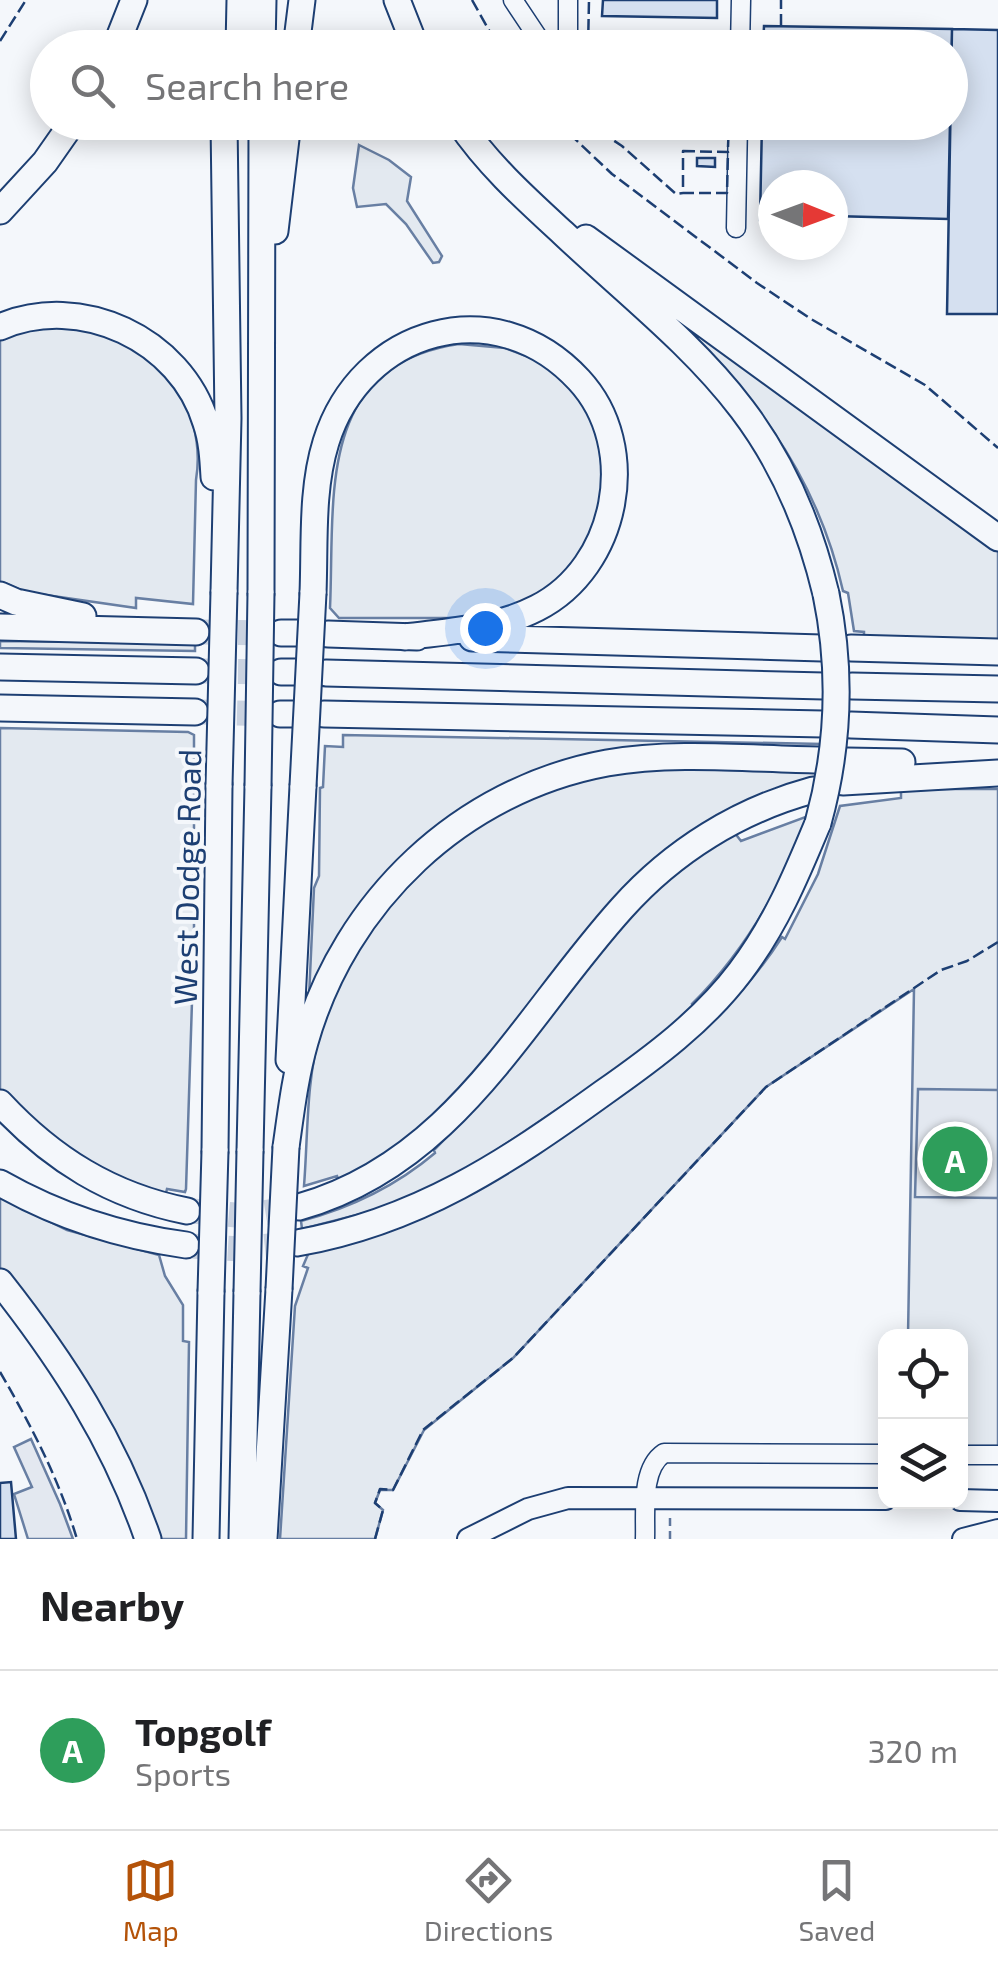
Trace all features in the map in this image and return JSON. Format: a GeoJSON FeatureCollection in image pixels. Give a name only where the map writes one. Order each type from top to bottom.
{"type":"FeatureCollection","features":[{"type":"Feature","properties":{"kind":"highway"},"geometry":{"type":"LineString","coordinates":[[122,30],[134,0]]}},
{"type":"Feature","properties":{"kind":"highway"},"geometry":{"type":"LineString","coordinates":[[222,0],[223,30]]}},
{"type":"Feature","properties":{"kind":"highway"},"geometry":{"type":"LineString","coordinates":[[239,30],[240,0]]}},
{"type":"Feature","properties":{"kind":"highway"},"geometry":{"type":"LineString","coordinates":[[262,30],[263,0]]}},
{"type":"Feature","properties":{"kind":"highway"},"geometry":{"type":"LineString","coordinates":[[298,30],[302,0]]}},
{"type":"Feature","properties":{"kind":"highway"},"geometry":{"type":"LineString","coordinates":[[397,0],[409,30]]}},
{"type":"Feature","properties":{"kind":"highway"},"geometry":{"type":"LineString","coordinates":[[0,211],[60,140]]}},
{"type":"Feature","properties":{"kind":"highway"},"geometry":{"type":"LineString","coordinates":[[224,140],[226,216]]}},
{"type":"Feature","properties":{"kind":"highway"},"geometry":{"type":"LineString","coordinates":[[226,216],[238,140]]}},
{"type":"Feature","properties":{"kind":"highway"},"geometry":{"type":"LineString","coordinates":[[242,1539],[261,593],[262,140]]}},
{"type":"Feature","properties":{"kind":"highway"},"geometry":{"type":"LineString","coordinates":[[262,310],[286,140]]}},
{"type":"Feature","properties":{"kind":"highway"},"geometry":{"type":"LineString","coordinates":[[297,1244],[372,1226],[453,1192],[558,1125],[655,1056],[719,997],[755,952],[786,900],[818,823],[828,783],[837,724],[836,668],[826,594],[805,520],[776,462],[740,407],[701,363],[512,186],[474,140]]}},
{"type":"Feature","properties":{"kind":"highway"},"geometry":{"type":"LineString","coordinates":[[512,186],[998,538]]}},
{"type":"Feature","properties":{"kind":"highway","name":"West Dodge Road"},"geometry":{"type":"LineString","coordinates":[[206,1539],[226,541],[226,216]]}},
{"type":"Feature","properties":{"kind":"highway"},"geometry":{"type":"LineString","coordinates":[[0,327],[50,315],[90,318],[135,335],[158,352],[192,393],[206,420],[214,493],[226,541]]}},
{"type":"Feature","properties":{"kind":"highway"},"geometry":{"type":"LineString","coordinates":[[264,1539],[320,464],[340,407],[368,370],[406,344],[449,332],[490,332],[524,342],[563,365],[580,381],[606,430],[615,480],[605,531],[581,573],[540,607],[494,624],[404,636]]}},
{"type":"Feature","properties":{"kind":"highway"},"geometry":{"type":"LineString","coordinates":[[0,595],[52,611],[161,631]]}},
{"type":"Feature","properties":{"kind":"highway"},"geometry":{"type":"LineString","coordinates":[[0,628],[196,632]]}},
{"type":"Feature","properties":{"kind":"highway"},"geometry":{"type":"LineString","coordinates":[[328,634],[822,648]]}},
{"type":"Feature","properties":{"kind":"highway"},"geometry":{"type":"LineString","coordinates":[[851,648],[998,652]]}},
{"type":"Feature","properties":{"kind":"highway"},"geometry":{"type":"LineString","coordinates":[[0,667],[196,671]]}},
{"type":"Feature","properties":{"kind":"highway"},"geometry":{"type":"LineString","coordinates":[[326,673],[824,686]]}},
{"type":"Feature","properties":{"kind":"highway"},"geometry":{"type":"LineString","coordinates":[[852,686],[998,689]]}},
{"type":"Feature","properties":{"kind":"highway"},"geometry":{"type":"LineString","coordinates":[[0,708],[195,712]]}},
{"type":"Feature","properties":{"kind":"highway"},"geometry":{"type":"LineString","coordinates":[[324,714],[823,724]]}},
{"type":"Feature","properties":{"kind":"highway"},"geometry":{"type":"LineString","coordinates":[[851,725],[998,730]]}},
{"type":"Feature","properties":{"kind":"highway"},"geometry":{"type":"LineString","coordinates":[[286,1147],[305,1041],[334,969],[386,890],[445,833],[511,794],[606,764],[676,757],[819,760]]}},
{"type":"Feature","properties":{"kind":"highway"},"geometry":{"type":"LineString","coordinates":[[845,772],[998,769]]}},
{"type":"Feature","properties":{"kind":"highway"},"geometry":{"type":"LineString","coordinates":[[299,1207],[369,1180],[432,1135],[504,1056],[622,908],[682,853],[743,815],[813,790]]}},
{"type":"Feature","properties":{"kind":"highway"},"geometry":{"type":"LineString","coordinates":[[0,1102],[50,1150],[82,1172],[132,1197],[187,1211]]}},
{"type":"Feature","properties":{"kind":"highway"},"geometry":{"type":"LineString","coordinates":[[0,1183],[79,1220],[186,1245]]}},
{"type":"Feature","properties":{"kind":"highway"},"geometry":{"type":"LineString","coordinates":[[0,1282],[50,1346],[86,1402],[128,1486],[148,1539]]}},
{"type":"Feature","properties":{"kind":"main road"},"geometry":{"type":"LineString","coordinates":[[468,1539],[501,1521],[562,1499],[878,1499]]}},
{"type":"Feature","properties":{"kind":"main road"},"geometry":{"type":"LineString","coordinates":[[968,1500],[998,1501]]}},
{"type":"Feature","properties":{"kind":"main road"},"geometry":{"type":"LineString","coordinates":[[963,1539],[998,1530]]}},
{"type":"Feature","properties":{"kind":"street"},"geometry":{"type":"LineString","coordinates":[[514,0],[529,28]]}},
{"type":"Feature","properties":{"kind":"street"},"geometry":{"type":"LineString","coordinates":[[529,0],[529,28]]}},
{"type":"Feature","properties":{"kind":"street"},"geometry":{"type":"LineString","coordinates":[[568,0],[568,30]]}},
{"type":"Feature","properties":{"kind":"street"},"geometry":{"type":"LineString","coordinates":[[740,30],[741,0]]}},
{"type":"Feature","properties":{"kind":"street"},"geometry":{"type":"LineString","coordinates":[[736,228],[738,140]]}},
{"type":"Feature","properties":{"kind":"street"},"geometry":{"type":"LineString","coordinates":[[645,1539],[652,1466],[664,1453],[878,1454]]}},
{"type":"Feature","properties":{"kind":"street"},"geometry":{"type":"LineString","coordinates":[[968,1454],[998,1455]]}},
{"type":"Feature","properties":{"kind":"path"},"geometry":{"type":"LineString","coordinates":[[670,1516],[670,1539]]}},
{"type":"Feature","properties":{"kind":"shaded area"},"geometry":{"type":"Polygon","coordinates":[[[359,145],[411,177],[407,201],[442,256],[439,262],[433,263],[406,224],[386,204],[357,207],[353,188],[359,145]]]}},
{"type":"Feature","properties":{"kind":"shaded area"},"geometry":{"type":"Polygon","coordinates":[[[654,298],[998,549],[998,642],[864,639],[864,632],[854,631],[848,593],[843,591],[831,546],[795,466],[718,362],[654,298]]]}},
{"type":"Feature","properties":{"kind":"shaded area"},"geometry":{"type":"Polygon","coordinates":[[[47,323],[91,326],[116,333],[153,359],[180,394],[195,435],[198,457],[193,604],[136,598],[136,608],[25,592],[0,581],[0,336],[47,323]]]}},
{"type":"Feature","properties":{"kind":"shaded area"},"geometry":{"type":"Polygon","coordinates":[[[459,344],[505,348],[534,359],[575,393],[589,412],[607,469],[601,520],[556,588],[483,618],[339,618],[330,608],[335,482],[342,443],[356,408],[379,379],[412,357],[459,344]]]}},
{"type":"Feature","properties":{"kind":"shaded area"},"geometry":{"type":"Polygon","coordinates":[[[0,641],[185,643],[195,644],[195,651],[0,648],[0,641]]]}},
{"type":"Feature","properties":{"kind":"shaded area"},"geometry":{"type":"Polygon","coordinates":[[[0,728],[194,735],[194,939],[186,1189],[167,1189],[164,1201],[98,1176],[0,1092],[0,728]]]}},
{"type":"Feature","properties":{"kind":"shaded area"},"geometry":{"type":"Polygon","coordinates":[[[343,735],[822,744],[821,755],[670,753],[490,794],[309,997],[325,746],[343,747],[343,735]]]}},
{"type":"Feature","properties":{"kind":"shaded area"},"geometry":{"type":"Polygon","coordinates":[[[654,769],[819,771],[816,781],[724,813],[445,1115],[342,1188],[337,1176],[304,1186],[310,1089],[320,1033],[335,991],[381,914],[411,879],[482,822],[564,785],[654,769]]]}},
{"type":"Feature","properties":{"kind":"shaded area"},"geometry":{"type":"Polygon","coordinates":[[[901,789],[998,789],[998,1446],[968,1446],[968,1329],[908,1329],[914,989],[766,1087],[513,1358],[424,1430],[393,1490],[380,1490],[375,1503],[383,1510],[375,1539],[280,1539],[295,1306],[308,1268],[303,1266],[309,1252],[385,1233],[453,1204],[549,1146],[666,1062],[717,1017],[782,937],[785,939],[818,874],[840,806],[901,798],[901,789]]]}},
{"type":"Feature","properties":{"kind":"shaded area"},"geometry":{"type":"Polygon","coordinates":[[[808,816],[774,892],[746,940],[692,1004],[694,1008],[645,1050],[473,1166],[392,1206],[302,1229],[301,1221],[372,1194],[435,1153],[592,956],[668,878],[734,832],[741,841],[808,816]]]}},
{"type":"Feature","properties":{"kind":"shaded area"},"geometry":{"type":"Polygon","coordinates":[[[918,1089],[998,1090],[998,1198],[915,1197],[918,1089]]]}},
{"type":"Feature","properties":{"kind":"shaded area"},"geometry":{"type":"Polygon","coordinates":[[[0,1197],[67,1230],[159,1255],[165,1276],[183,1305],[183,1341],[189,1342],[186,1539],[157,1539],[0,1271],[0,1197]]]}},
{"type":"Feature","properties":{"kind":"shaded area"},"geometry":{"type":"Polygon","coordinates":[[[31,1439],[73,1539],[28,1539],[14,1494],[32,1487],[14,1447],[31,1439]]]}},
{"type":"Feature","properties":{"kind":"building"},"geometry":{"type":"Polygon","coordinates":[[[603,0],[717,0],[717,18],[602,16],[603,0]]]}},
{"type":"Feature","properties":{"kind":"building"},"geometry":{"type":"Polygon","coordinates":[[[764,26],[952,29],[952,30],[764,30],[764,26]]]}},
{"type":"Feature","properties":{"kind":"building"},"geometry":{"type":"Polygon","coordinates":[[[952,29],[998,30],[998,314],[947,314],[950,140],[968,140],[968,30],[952,29]]]}},
{"type":"Feature","properties":{"kind":"building"},"geometry":{"type":"Polygon","coordinates":[[[762,140],[950,140],[948,219],[848,216],[848,170],[761,170],[762,140]]]}},
{"type":"Feature","properties":{"kind":"building"},"geometry":{"type":"Polygon","coordinates":[[[697,158],[715,158],[715,167],[697,166],[697,158]]]}},
{"type":"Feature","properties":{"kind":"building"},"geometry":{"type":"Polygon","coordinates":[[[11,1482],[16,1539],[0,1539],[0,1483],[11,1482]]]}},
{"type":"Feature","properties":{"kind":"tunnel"},"geometry":{"type":"LineString","coordinates":[[201,632],[281,633]]}},
{"type":"Feature","properties":{"kind":"tunnel"},"geometry":{"type":"LineString","coordinates":[[201,671],[281,672]]}},
{"type":"Feature","properties":{"kind":"tunnel"},"geometry":{"type":"LineString","coordinates":[[200,712],[280,714]]}},
{"type":"Feature","properties":{"kind":"tunnel"},"geometry":{"type":"LineString","coordinates":[[192,1211],[246,1216],[299,1207]]}},
{"type":"Feature","properties":{"kind":"tunnel"},"geometry":{"type":"LineString","coordinates":[[191,1246],[241,1249],[297,1243]]}},
{"type":"Feature","properties":{"kind":"fence"},"geometry":{"type":"LineString","coordinates":[[0,41],[26,0]]}},
{"type":"Feature","properties":{"kind":"fence"},"geometry":{"type":"LineString","coordinates":[[472,0],[489,30]]}},
{"type":"Feature","properties":{"kind":"fence"},"geometry":{"type":"LineString","coordinates":[[588,30],[589,0]]}},
{"type":"Feature","properties":{"kind":"fence"},"geometry":{"type":"LineString","coordinates":[[781,0],[781,26]]}},
{"type":"Feature","properties":{"kind":"fence"},"geometry":{"type":"LineString","coordinates":[[576,140],[612,174],[757,283],[925,385],[998,448]]}},
{"type":"Feature","properties":{"kind":"fence"},"geometry":{"type":"LineString","coordinates":[[613,140],[676,194],[683,193]]}},
{"type":"Feature","properties":{"kind":"fence"},"geometry":{"type":"LineString","coordinates":[[728,140],[728,147]]}},
{"type":"Feature","properties":{"kind":"fence"},"geometry":{"type":"LineString","coordinates":[[683,151],[728,152],[727,193],[683,193],[683,151]]}},
{"type":"Feature","properties":{"kind":"fence"},"geometry":{"type":"LineString","coordinates":[[375,1539],[383,1510],[375,1503],[380,1489],[393,1490],[423,1430],[513,1358],[766,1087],[941,970],[967,961],[998,942]]}},
{"type":"Feature","properties":{"kind":"fence"},"geometry":{"type":"LineString","coordinates":[[0,1372],[43,1453],[77,1539]]}},
{"type":"Feature","properties":{"kind":"place","name":"Topgolf"},"geometry":{"type":"Point","coordinates":[955,1159]}}]}
